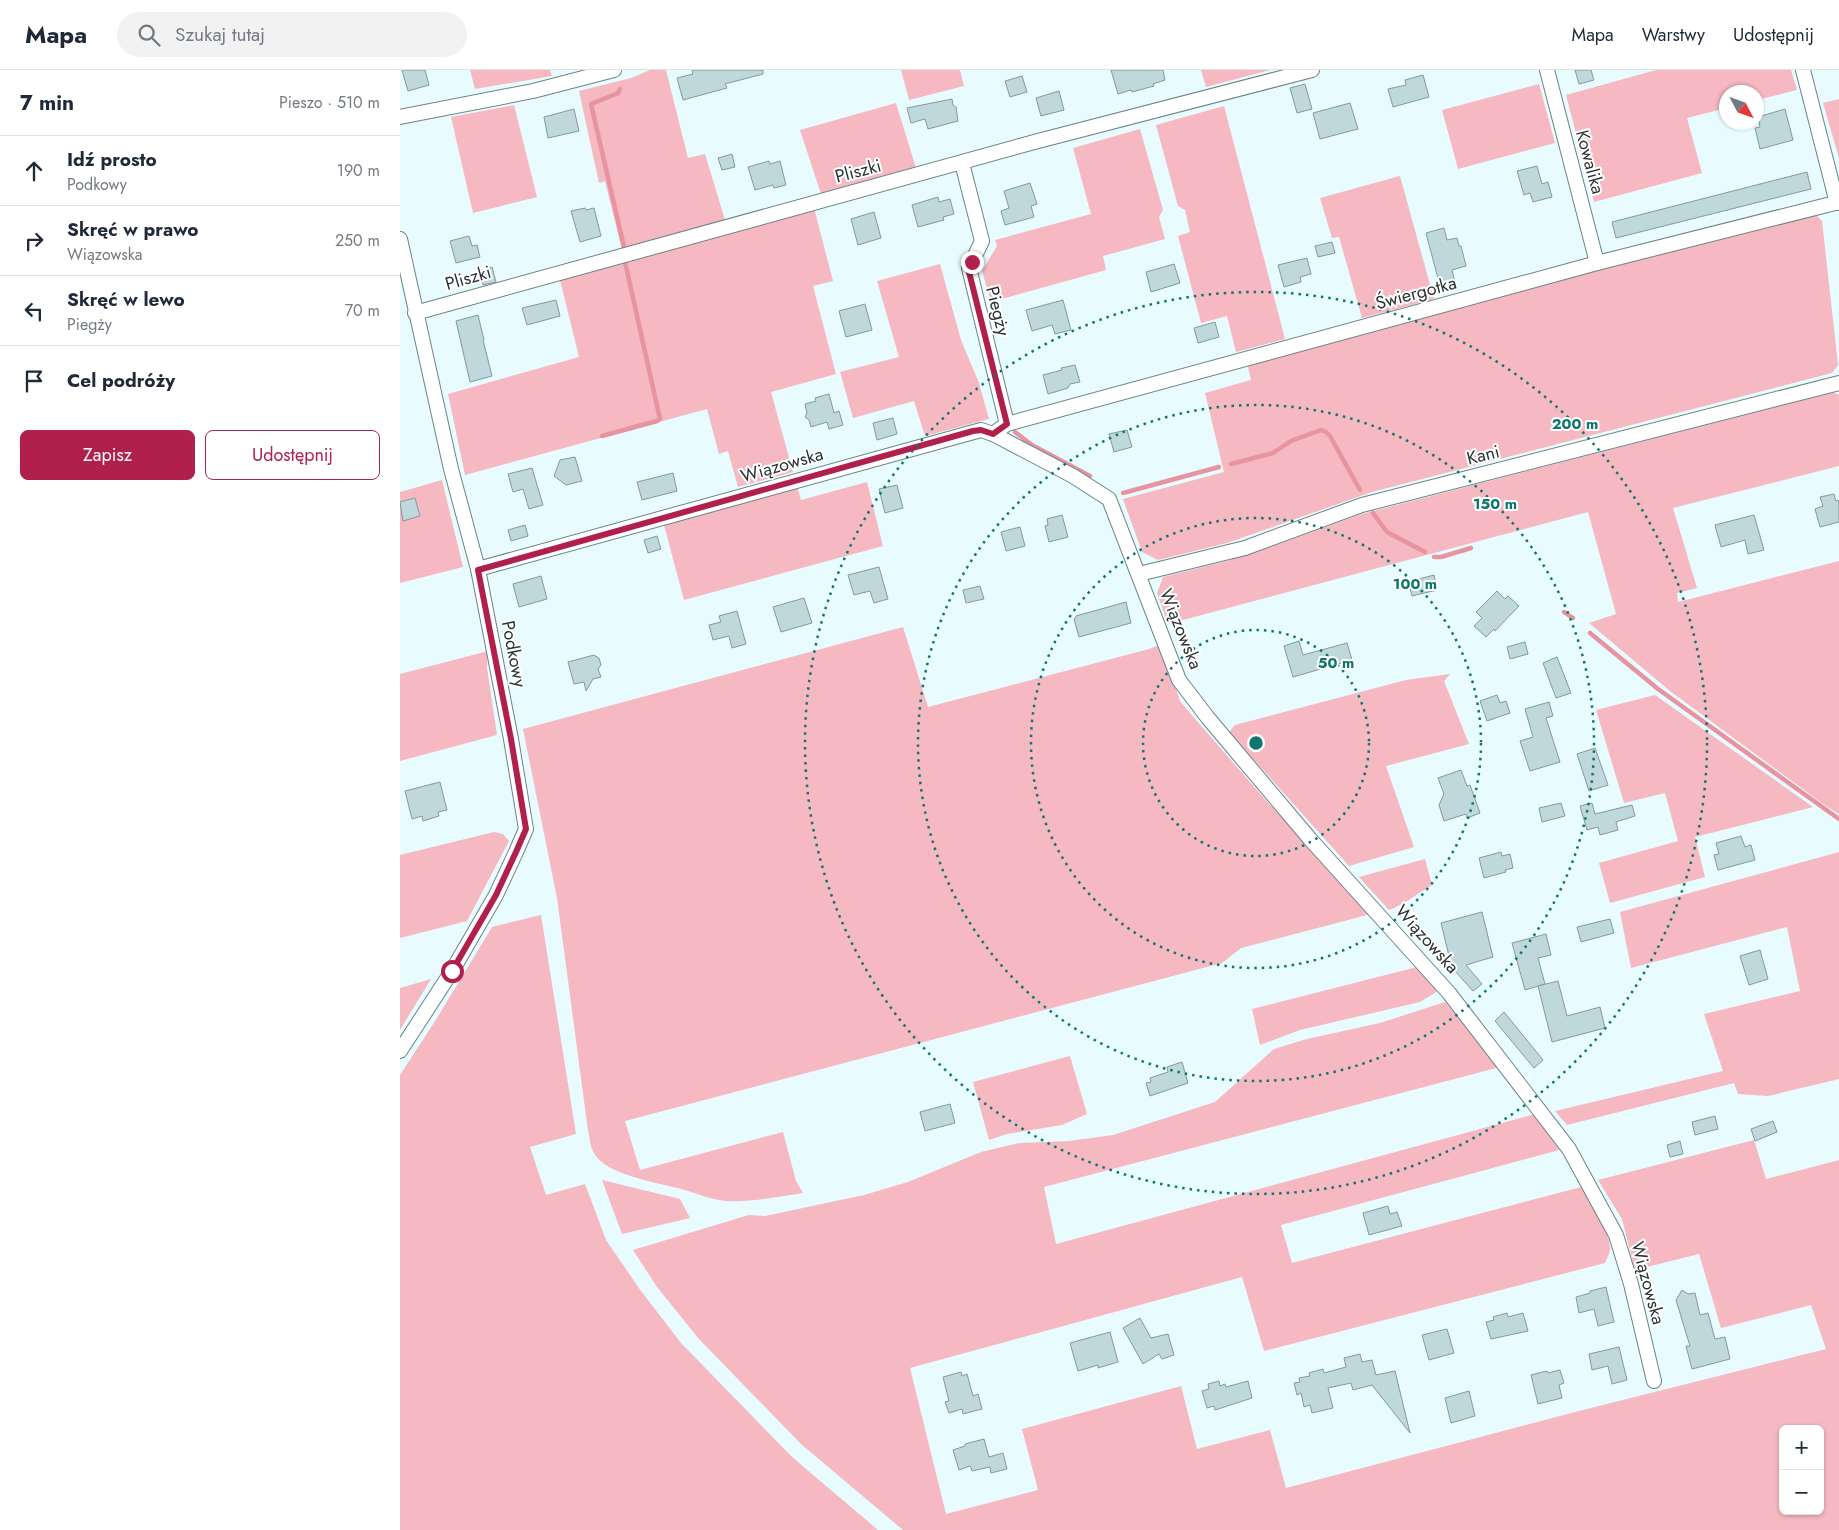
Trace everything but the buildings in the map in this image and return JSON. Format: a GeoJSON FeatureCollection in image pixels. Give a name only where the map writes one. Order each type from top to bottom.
{"type":"FeatureCollection","features":[{"type":"Feature","properties":{"kind":"street"},"geometry":{"type":"LineString","coordinates":[[400,117],[533,91],[614,70]]}},
{"type":"Feature","properties":{"kind":"street","name":"Pliszki"},"geometry":{"type":"LineString","coordinates":[[415,312],[1038,141],[1312,70]]}},
{"type":"Feature","properties":{"kind":"street","name":"Kowalika"},"geometry":{"type":"LineString","coordinates":[[1547,70],[1597,263]]}},
{"type":"Feature","properties":{"kind":"street"},"geometry":{"type":"LineString","coordinates":[[1802,70],[1838,203]]}},
{"type":"Feature","properties":{"kind":"street","name":"Piegży"},"geometry":{"type":"LineString","coordinates":[[962,162],[982,241],[968,268],[1007,424]]}},
{"type":"Feature","properties":{"kind":"street","name":"Świergotka"},"geometry":{"type":"LineString","coordinates":[[1007,424],[1597,263],[1838,203]]}},
{"type":"Feature","properties":{"kind":"street","name":"Podkowy"},"geometry":{"type":"LineString","coordinates":[[400,240],[451,469],[478,570],[511,739],[526,829],[496,895],[452,971],[400,1051]]}},
{"type":"Feature","properties":{"kind":"street","name":"Kani"},"geometry":{"type":"LineString","coordinates":[[1139,574],[1245,548],[1362,505],[1839,383]]}},
{"type":"Feature","properties":{"kind":"street"},"geometry":{"type":"LineString","coordinates":[[993,434],[1007,424]]}},
{"type":"Feature","properties":{"kind":"street","name":"Wiązowska"},"geometry":{"type":"LineString","coordinates":[[478,570],[981,430],[993,434],[1073,476],[1109,499],[1180,680],[1208,718],[1310,840],[1449,993],[1569,1149],[1616,1235],[1631,1284],[1654,1381]]}},
{"type":"Feature","properties":{"kind":"shaded area"},"geometry":{"type":"Polygon","coordinates":[[[470,70],[550,70],[552,76],[475,89],[470,70]]]}},
{"type":"Feature","properties":{"kind":"shaded area"},"geometry":{"type":"Polygon","coordinates":[[[650,70],[666,70],[688,158],[705,154],[725,220],[622,250],[605,181],[599,183],[579,91],[631,78],[650,70]]]}},
{"type":"Feature","properties":{"kind":"shaded area"},"geometry":{"type":"Polygon","coordinates":[[[901,70],[960,70],[964,86],[909,100],[901,70]]]}},
{"type":"Feature","properties":{"kind":"shaded area"},"geometry":{"type":"Polygon","coordinates":[[[1201,70],[1270,70],[1206,87],[1201,70]]]}},
{"type":"Feature","properties":{"kind":"shaded area"},"geometry":{"type":"Polygon","coordinates":[[[1656,70],[1791,70],[1797,90],[1764,98],[1764,85],[1719,85],[1719,110],[1687,118],[1702,173],[1594,202],[1566,95],[1656,70]]]}},
{"type":"Feature","properties":{"kind":"shaded area"},"geometry":{"type":"Polygon","coordinates":[[[1539,84],[1555,143],[1458,169],[1442,110],[1539,84]]]}},
{"type":"Feature","properties":{"kind":"shaded area"},"geometry":{"type":"Polygon","coordinates":[[[1839,99],[1839,158],[1823,103],[1839,99]]]}},
{"type":"Feature","properties":{"kind":"shaded area"},"geometry":{"type":"Polygon","coordinates":[[[896,103],[916,168],[821,194],[800,130],[896,103]]]}},
{"type":"Feature","properties":{"kind":"shaded area"},"geometry":{"type":"Polygon","coordinates":[[[514,105],[537,197],[473,213],[451,117],[514,105]]]}},
{"type":"Feature","properties":{"kind":"shaded area"},"geometry":{"type":"Polygon","coordinates":[[[1224,106],[1285,339],[1236,352],[1227,316],[1201,323],[1178,236],[1190,232],[1185,210],[1178,206],[1156,125],[1224,106]]]}},
{"type":"Feature","properties":{"kind":"shaded area"},"geometry":{"type":"Polygon","coordinates":[[[1140,129],[1163,210],[1159,217],[1165,239],[1103,256],[1106,270],[991,302],[982,271],[997,246],[995,240],[1091,214],[1073,148],[1140,129]]]}},
{"type":"Feature","properties":{"kind":"shaded area"},"geometry":{"type":"Polygon","coordinates":[[[1400,176],[1434,299],[1362,318],[1339,237],[1332,238],[1320,198],[1400,176]]]}},
{"type":"Feature","properties":{"kind":"shaded area"},"geometry":{"type":"Polygon","coordinates":[[[814,208],[833,281],[813,286],[836,374],[771,392],[793,472],[738,487],[728,451],[719,454],[707,409],[465,475],[448,394],[579,357],[559,276],[814,208]]]}},
{"type":"Feature","properties":{"kind":"shaded area"},"geometry":{"type":"Polygon","coordinates":[[[1816,215],[1822,221],[1838,365],[1832,373],[1372,492],[1227,543],[1158,560],[1142,552],[1123,499],[1224,472],[1205,393],[1251,380],[1247,363],[1569,277],[1816,215]]]}},
{"type":"Feature","properties":{"kind":"shaded area"},"geometry":{"type":"Polygon","coordinates":[[[940,264],[961,340],[979,383],[989,419],[925,436],[914,401],[853,418],[840,372],[899,357],[877,281],[940,264]]]}},
{"type":"Feature","properties":{"kind":"shaded area"},"geometry":{"type":"Polygon","coordinates":[[[1833,392],[1839,395],[1839,466],[1673,508],[1697,588],[1677,593],[1678,602],[1839,561],[1839,814],[1670,691],[1589,623],[1616,614],[1588,512],[1168,624],[1157,593],[1163,577],[1227,561],[1362,514],[1833,392]]]}},
{"type":"Feature","properties":{"kind":"shaded area"},"geometry":{"type":"Polygon","coordinates":[[[442,480],[463,567],[400,583],[400,492],[442,480]]]}},
{"type":"Feature","properties":{"kind":"shaded area"},"geometry":{"type":"Polygon","coordinates":[[[867,482],[883,546],[684,600],[664,525],[797,486],[801,500],[867,482]]]}},
{"type":"Feature","properties":{"kind":"shaded area"},"geometry":{"type":"Polygon","coordinates":[[[903,627],[928,707],[1149,649],[1161,644],[1180,701],[1264,798],[1371,914],[1241,948],[1222,963],[625,1121],[640,1170],[783,1132],[796,1181],[803,1193],[755,1200],[721,1200],[634,1177],[609,1167],[600,1161],[594,1153],[588,1131],[557,898],[523,729],[903,627]]]}},
{"type":"Feature","properties":{"kind":"shaded area"},"geometry":{"type":"Polygon","coordinates":[[[488,651],[487,668],[497,735],[400,761],[400,674],[488,651]]]}},
{"type":"Feature","properties":{"kind":"shaded area"},"geometry":{"type":"Polygon","coordinates":[[[1450,674],[1444,681],[1469,744],[1386,766],[1414,847],[1349,866],[1229,732],[1235,725],[1406,680],[1450,674]]]}},
{"type":"Feature","properties":{"kind":"shaded area"},"geometry":{"type":"Polygon","coordinates":[[[1655,695],[1813,807],[1695,837],[1705,877],[1610,903],[1599,863],[1678,841],[1665,793],[1624,803],[1596,710],[1655,695]]]}},
{"type":"Feature","properties":{"kind":"shaded area"},"geometry":{"type":"Polygon","coordinates":[[[494,832],[503,834],[509,841],[467,921],[400,938],[400,855],[494,832]]]}},
{"type":"Feature","properties":{"kind":"shaded area"},"geometry":{"type":"Polygon","coordinates":[[[1839,852],[1839,1079],[1768,1096],[1738,1094],[1734,1083],[1567,1125],[1555,1111],[1723,1071],[1704,1014],[1800,991],[1787,927],[1631,968],[1620,912],[1839,852]]]}},
{"type":"Feature","properties":{"kind":"shaded area"},"geometry":{"type":"Polygon","coordinates":[[[1425,859],[1432,885],[1406,902],[1389,910],[1359,877],[1425,859]]]}},
{"type":"Feature","properties":{"kind":"shaded area"},"geometry":{"type":"Polygon","coordinates":[[[541,915],[576,1134],[530,1147],[546,1195],[585,1184],[606,1240],[641,1291],[681,1343],[792,1457],[878,1530],[400,1530],[400,1075],[492,927],[541,915]]]}},
{"type":"Feature","properties":{"kind":"shaded area"},"geometry":{"type":"Polygon","coordinates":[[[1417,967],[1438,991],[1420,1002],[1300,1030],[1260,1045],[1252,1009],[1417,967]]]}},
{"type":"Feature","properties":{"kind":"shaded area"},"geometry":{"type":"Polygon","coordinates":[[[431,979],[400,1030],[400,988],[431,979]]]}},
{"type":"Feature","properties":{"kind":"shaded area"},"geometry":{"type":"Polygon","coordinates":[[[1445,1002],[1500,1067],[1044,1187],[1056,1244],[1535,1114],[1559,1150],[1281,1225],[1292,1263],[1585,1186],[1604,1225],[1609,1241],[1610,1250],[1605,1263],[1264,1351],[1242,1277],[910,1368],[946,1514],[1038,1490],[1022,1429],[1181,1386],[1197,1449],[1270,1430],[1286,1488],[1579,1411],[1826,1349],[1811,1305],[1721,1328],[1699,1254],[1635,1270],[1622,1219],[1598,1180],[1754,1140],[1766,1179],[1839,1160],[1839,1530],[903,1530],[801,1444],[699,1339],[657,1287],[633,1250],[749,1215],[765,1216],[864,1195],[908,1182],[981,1152],[1019,1143],[1069,1141],[1113,1135],[1215,1102],[1274,1049],[1307,1039],[1380,1023],[1445,1002]]]}},
{"type":"Feature","properties":{"kind":"shaded area"},"geometry":{"type":"Polygon","coordinates":[[[1070,1056],[1087,1114],[1062,1125],[1007,1134],[989,1140],[973,1082],[1070,1056]]]}},
{"type":"Feature","properties":{"kind":"shaded area"},"geometry":{"type":"Polygon","coordinates":[[[602,1180],[680,1199],[690,1218],[622,1234],[602,1180]]]}},
{"type":"Feature","properties":{"kind":"waterway"},"geometry":{"type":"LineString","coordinates":[[620,89],[618,93],[591,104],[624,247]]}},
{"type":"Feature","properties":{"kind":"waterway"},"geometry":{"type":"LineString","coordinates":[[602,436],[660,419],[625,262]]}},
{"type":"Feature","properties":{"kind":"waterway"},"geometry":{"type":"LineString","coordinates":[[1231,464],[1273,453],[1291,441],[1321,430],[1330,436],[1360,490]]}},
{"type":"Feature","properties":{"kind":"waterway"},"geometry":{"type":"LineString","coordinates":[[1015,432],[1032,445],[1090,476]]}},
{"type":"Feature","properties":{"kind":"waterway"},"geometry":{"type":"LineString","coordinates":[[1123,493],[1219,467]]}},
{"type":"Feature","properties":{"kind":"waterway"},"geometry":{"type":"LineString","coordinates":[[1373,513],[1387,532],[1425,552]]}},
{"type":"Feature","properties":{"kind":"waterway"},"geometry":{"type":"LineString","coordinates":[[1434,557],[1441,557],[1471,548]]}},
{"type":"Feature","properties":{"kind":"waterway"},"geometry":{"type":"LineString","coordinates":[[1564,612],[1573,618]]}},
{"type":"Feature","properties":{"kind":"waterway"},"geometry":{"type":"LineString","coordinates":[[1590,633],[1658,689],[1839,819]]}},
{"type":"Feature","properties":{"kind":"route"},"geometry":{"type":"LineString","coordinates":[[452,971],[496,895],[526,829],[511,739],[478,570],[973,431],[981,430],[993,434],[1007,424],[968,268],[972,262]]}}]}
